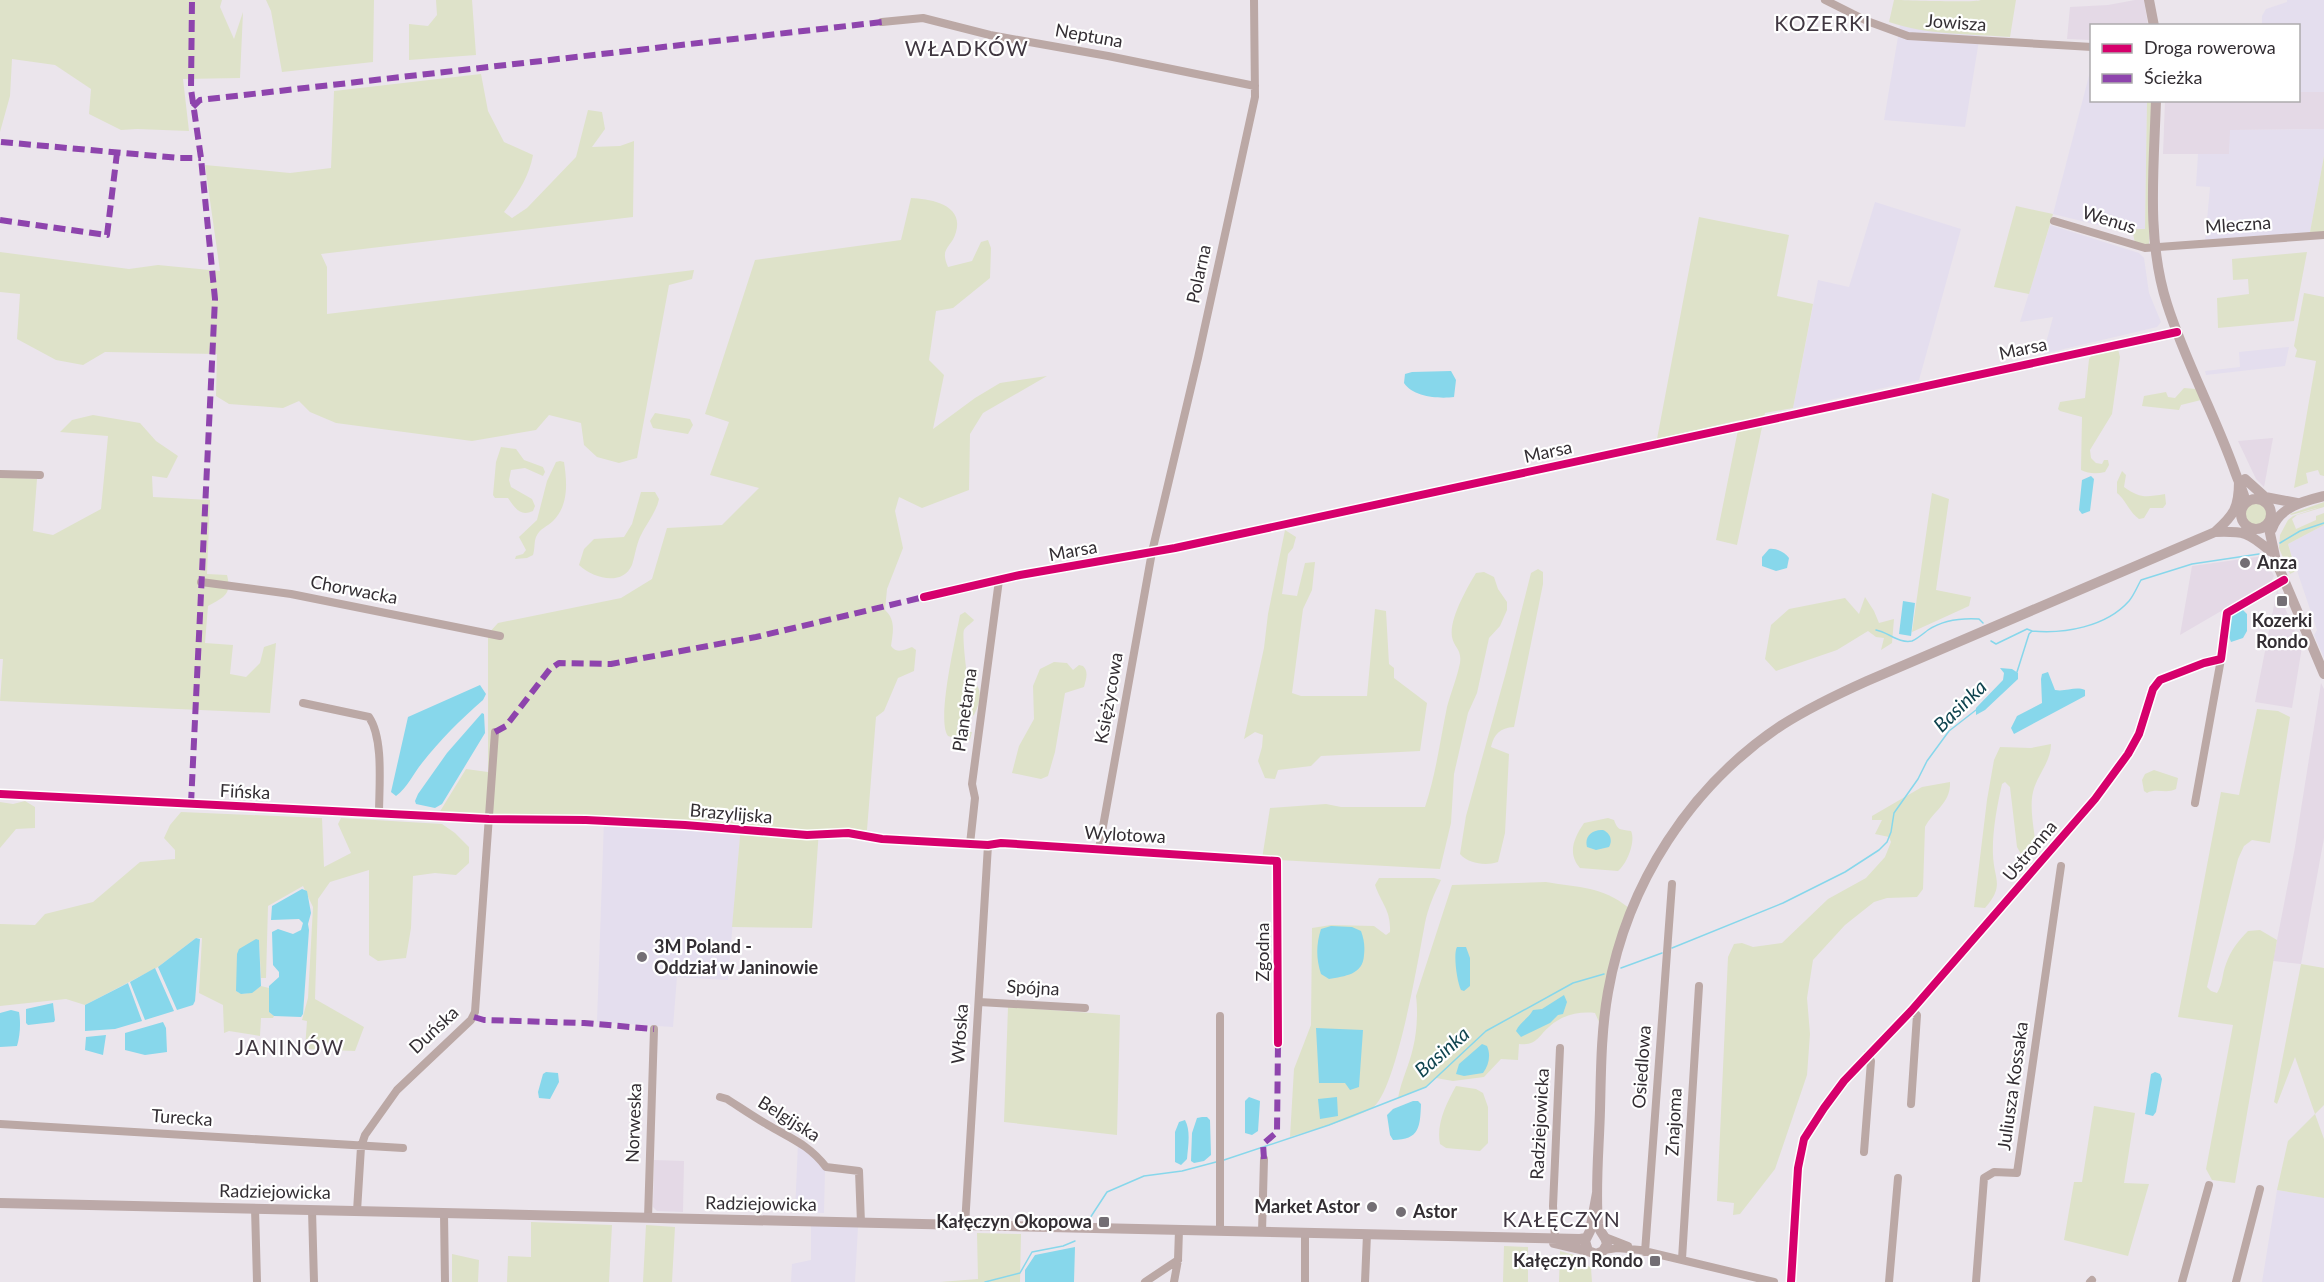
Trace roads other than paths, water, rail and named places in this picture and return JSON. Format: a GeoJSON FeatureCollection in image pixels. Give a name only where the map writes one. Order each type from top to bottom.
{"type":"FeatureCollection","features":[{"type":"Feature","properties":{"kind":"main road"},"geometry":{"type":"LineString","coordinates":[[2149,0],[2154,24]]}},
{"type":"Feature","properties":{"kind":"main road"},"geometry":{"type":"LineString","coordinates":[[2156,102],[2153,204],[2155,249],[2162,288],[2177,332],[2242,480],[2248,505],[2243,521],[2261,525]]}},
{"type":"Feature","properties":{"kind":"main road"},"geometry":{"type":"LineString","coordinates":[[2242,480],[2265,497],[2292,505]]}},
{"type":"Feature","properties":{"kind":"main road"},"geometry":{"type":"LineString","coordinates":[[2218,530],[2237,507],[2242,480]]}},
{"type":"Feature","properties":{"kind":"main road"},"geometry":{"type":"LineString","coordinates":[[2218,530],[2261,525],[2273,514],[2292,505],[2324,496]]}},
{"type":"Feature","properties":{"kind":"main road"},"geometry":{"type":"LineString","coordinates":[[2248,505],[2292,505]]}},
{"type":"Feature","properties":{"kind":"main road"},"geometry":{"type":"LineString","coordinates":[[1595,1235],[1607,1244],[1604,1250],[1596,1254],[1588,1251],[1585,1245],[1595,1235],[1598,1226],[1597,1193],[1604,1022],[1608,991],[1620,942],[1639,894],[1660,853],[1684,817],[1715,782],[1769,735],[1829,699],[2218,530],[2237,519],[2248,505]]}},
{"type":"Feature","properties":{"kind":"main road"},"geometry":{"type":"LineString","coordinates":[[2261,525],[2271,511],[2268,505]]}},
{"type":"Feature","properties":{"kind":"main road"},"geometry":{"type":"LineString","coordinates":[[2273,554],[2273,526],[2292,505]]}},
{"type":"Feature","properties":{"kind":"main road"},"geometry":{"type":"LineString","coordinates":[[2261,525],[2324,674]]}},
{"type":"Feature","properties":{"kind":"main road"},"geometry":{"type":"LineString","coordinates":[[2218,530],[2250,535],[2273,554]]}},
{"type":"Feature","properties":{"kind":"main road"},"geometry":{"type":"LineString","coordinates":[[1555,1238],[1581,1233],[1588,1224],[1594,1209],[1597,1193]]}},
{"type":"Feature","properties":{"kind":"main road","name":"Radziejowicka"},"geometry":{"type":"LineString","coordinates":[[0,1203],[1521,1238],[1580,1239],[1595,1235]]}},
{"type":"Feature","properties":{"kind":"main road"},"geometry":{"type":"LineString","coordinates":[[1594,1209],[1595,1235]]}},
{"type":"Feature","properties":{"kind":"main road","name":"Radziejowicka"},"geometry":{"type":"LineString","coordinates":[[1521,1238],[1588,1251]]}},
{"type":"Feature","properties":{"kind":"street","name":"Polarna"},"geometry":{"type":"LineString","coordinates":[[1152,552],[1253,108],[1254,0]]}},
{"type":"Feature","properties":{"kind":"street","name":"Jowisza"},"geometry":{"type":"LineString","coordinates":[[1825,0],[1866,21],[1908,36],[2090,47]]}},
{"type":"Feature","properties":{"kind":"street","name":"Neptuna"},"geometry":{"type":"LineString","coordinates":[[882,22],[923,18],[990,35],[1255,86]]}},
{"type":"Feature","properties":{"kind":"street","name":"Wenus"},"geometry":{"type":"LineString","coordinates":[[2054,221],[2155,249]]}},
{"type":"Feature","properties":{"kind":"street","name":"Mleczna"},"geometry":{"type":"LineString","coordinates":[[2155,249],[2324,235]]}},
{"type":"Feature","properties":{"kind":"street","name":"Marsa"},"geometry":{"type":"LineString","coordinates":[[924,597],[999,580],[1152,552],[2177,332]]}},
{"type":"Feature","properties":{"kind":"street"},"geometry":{"type":"LineString","coordinates":[[0,474],[40,475]]}},
{"type":"Feature","properties":{"kind":"street","name":"Księżycowa"},"geometry":{"type":"LineString","coordinates":[[1099,849],[1152,552]]}},
{"type":"Feature","properties":{"kind":"street","name":"Planetarna"},"geometry":{"type":"LineString","coordinates":[[970,843],[975,798],[972,784],[999,580]]}},
{"type":"Feature","properties":{"kind":"street"},"geometry":{"type":"LineString","coordinates":[[2195,803],[2228,613],[2284,580]]}},
{"type":"Feature","properties":{"kind":"street","name":"Chorwacka"},"geometry":{"type":"LineString","coordinates":[[201,582],[291,594],[500,636]]}},
{"type":"Feature","properties":{"kind":"street","name":"Ustronna"},"geometry":{"type":"LineString","coordinates":[[1791,1282],[1798,1168],[1804,1139],[1844,1081],[1911,1011],[2095,799],[2128,754],[2139,734],[2153,689],[2160,680],[2221,659]]}},
{"type":"Feature","properties":{"kind":"street"},"geometry":{"type":"LineString","coordinates":[[303,704],[369,717],[375,726],[380,770],[380,814]]}},
{"type":"Feature","properties":{"kind":"street","name":"Duńska"},"geometry":{"type":"LineString","coordinates":[[357,1211],[361,1147],[365,1135],[397,1090],[471,1020],[475,1012],[495,732]]}},
{"type":"Feature","properties":{"kind":"street","name":"Fińska"},"geometry":{"type":"LineString","coordinates":[[0,794],[489,819]]}},
{"type":"Feature","properties":{"kind":"street","name":"Brazylijska"},"geometry":{"type":"LineString","coordinates":[[489,819],[586,820],[685,825],[807,836],[848,833],[882,839],[970,843]]}},
{"type":"Feature","properties":{"kind":"street","name":"Wylotowa"},"geometry":{"type":"LineString","coordinates":[[970,843],[1278,861]]}},
{"type":"Feature","properties":{"kind":"street","name":"Włoska"},"geometry":{"type":"LineString","coordinates":[[965,1225],[988,845]]}},
{"type":"Feature","properties":{"kind":"street","name":"Zgodna"},"geometry":{"type":"LineString","coordinates":[[1278,861],[1278,1043]]}},
{"type":"Feature","properties":{"kind":"street","name":"Juliusza Kossaka"},"geometry":{"type":"LineString","coordinates":[[1976,1282],[1984,1178],[1994,1172],[2017,1173],[2061,866]]}},
{"type":"Feature","properties":{"kind":"street","name":"Osiedlowa"},"geometry":{"type":"LineString","coordinates":[[1642,1251],[1672,884]]}},
{"type":"Feature","properties":{"kind":"street","name":"Znajoma"},"geometry":{"type":"LineString","coordinates":[[1682,1260],[1699,986]]}},
{"type":"Feature","properties":{"kind":"street","name":"Spójna"},"geometry":{"type":"LineString","coordinates":[[979,1002],[1086,1008]]}},
{"type":"Feature","properties":{"kind":"street"},"geometry":{"type":"LineString","coordinates":[[1911,1011],[1917,1015],[1911,1104]]}},
{"type":"Feature","properties":{"kind":"street"},"geometry":{"type":"LineString","coordinates":[[1220,1016],[1220,1231]]}},
{"type":"Feature","properties":{"kind":"street","name":"Norweska"},"geometry":{"type":"LineString","coordinates":[[648,1218],[654,1029]]}},
{"type":"Feature","properties":{"kind":"street","name":"Radziejowicka"},"geometry":{"type":"LineString","coordinates":[[1555,1238],[1552,1206],[1560,1048]]}},
{"type":"Feature","properties":{"kind":"street"},"geometry":{"type":"LineString","coordinates":[[1864,1152],[1870,1061],[1868,1054]]}},
{"type":"Feature","properties":{"kind":"street","name":"Belgijska"},"geometry":{"type":"LineString","coordinates":[[720,1097],[802,1143],[812,1150],[826,1167],[860,1171],[861,1222]]}},
{"type":"Feature","properties":{"kind":"street","name":"Turecka"},"geometry":{"type":"LineString","coordinates":[[0,1124],[403,1148]]}},
{"type":"Feature","properties":{"kind":"street"},"geometry":{"type":"LineString","coordinates":[[1262,1232],[1264,1159]]}},
{"type":"Feature","properties":{"kind":"street"},"geometry":{"type":"LineString","coordinates":[[1889,1282],[1898,1178]]}},
{"type":"Feature","properties":{"kind":"street"},"geometry":{"type":"LineString","coordinates":[[2182,1282],[2209,1185]]}},
{"type":"Feature","properties":{"kind":"street"},"geometry":{"type":"LineString","coordinates":[[2236,1282],[2260,1189]]}},
{"type":"Feature","properties":{"kind":"street"},"geometry":{"type":"LineString","coordinates":[[255,1209],[257,1282]]}},
{"type":"Feature","properties":{"kind":"street"},"geometry":{"type":"LineString","coordinates":[[312,1210],[314,1282]]}},
{"type":"Feature","properties":{"kind":"street"},"geometry":{"type":"LineString","coordinates":[[444,1213],[445,1282]]}},
{"type":"Feature","properties":{"kind":"street"},"geometry":{"type":"LineString","coordinates":[[1174,1282],[1178,1260],[1179,1230]]}},
{"type":"Feature","properties":{"kind":"street"},"geometry":{"type":"LineString","coordinates":[[1305,1233],[1305,1282]]}},
{"type":"Feature","properties":{"kind":"street"},"geometry":{"type":"LineString","coordinates":[[1365,1282],[1366,1234]]}},
{"type":"Feature","properties":{"kind":"street"},"geometry":{"type":"LineString","coordinates":[[1595,1235],[1642,1251]]}},
{"type":"Feature","properties":{"kind":"street"},"geometry":{"type":"LineString","coordinates":[[1604,1250],[1617,1248],[1642,1251],[1743,1278],[1774,1282]]}},
{"type":"Feature","properties":{"kind":"street"},"geometry":{"type":"LineString","coordinates":[[1145,1282],[1178,1260]]}},
{"type":"Feature","properties":{"kind":"water"},"geometry":{"type":"Polygon","coordinates":[[[1451,371],[1456,380],[1454,397],[1441,398],[1420,394],[1408,388],[1404,383],[1405,374],[1412,372],[1451,371]]]}},
{"type":"Feature","properties":{"kind":"water"},"geometry":{"type":"Polygon","coordinates":[[[2091,476],[2094,479],[2090,511],[2082,514],[2079,510],[2082,480],[2091,476]]]}},
{"type":"Feature","properties":{"kind":"water"},"geometry":{"type":"Polygon","coordinates":[[[1769,549],[1783,552],[1789,558],[1787,568],[1776,571],[1762,566],[1762,557],[1769,549]]]}},
{"type":"Feature","properties":{"kind":"water"},"geometry":{"type":"Polygon","coordinates":[[[1903,601],[1915,603],[1911,636],[1899,634],[1903,601]]]}},
{"type":"Feature","properties":{"kind":"water"},"geometry":{"type":"Polygon","coordinates":[[[2242,609],[2247,614],[2247,631],[2243,638],[2231,642],[2227,632],[2232,615],[2242,609]]]}},
{"type":"Feature","properties":{"kind":"water"},"geometry":{"type":"Polygon","coordinates":[[[2000,668],[2012,669],[2018,673],[2018,679],[1985,710],[1976,715],[1976,708],[2003,680],[2004,673],[2000,668]]]}},
{"type":"Feature","properties":{"kind":"water"},"geometry":{"type":"Polygon","coordinates":[[[2048,672],[2055,690],[2081,689],[2085,690],[2085,696],[2014,734],[2011,728],[2017,716],[2042,703],[2041,679],[2042,674],[2048,672]]]}},
{"type":"Feature","properties":{"kind":"water"},"geometry":{"type":"Polygon","coordinates":[[[480,685],[486,694],[483,700],[443,738],[396,796],[391,792],[408,717],[480,685]]]}},
{"type":"Feature","properties":{"kind":"water"},"geometry":{"type":"Polygon","coordinates":[[[482,713],[484,714],[485,733],[442,804],[435,808],[416,804],[418,794],[447,753],[482,713]]]}},
{"type":"Feature","properties":{"kind":"water"},"geometry":{"type":"Polygon","coordinates":[[[1603,830],[1610,837],[1609,847],[1596,850],[1587,847],[1586,843],[1590,834],[1603,830]]]}},
{"type":"Feature","properties":{"kind":"water"},"geometry":{"type":"Polygon","coordinates":[[[302,889],[307,891],[311,913],[308,924],[303,1014],[301,1017],[274,1016],[269,1012],[269,986],[279,977],[279,972],[273,965],[272,932],[278,929],[293,934],[301,930],[303,923],[299,919],[271,920],[272,906],[302,889]]]}},
{"type":"Feature","properties":{"kind":"water"},"geometry":{"type":"Polygon","coordinates":[[[1331,926],[1352,927],[1361,931],[1364,952],[1363,962],[1357,971],[1329,979],[1321,974],[1317,952],[1321,929],[1331,926]]]}},
{"type":"Feature","properties":{"kind":"water"},"geometry":{"type":"Polygon","coordinates":[[[196,938],[200,939],[195,1001],[193,1005],[177,1010],[158,967],[196,938]]]}},
{"type":"Feature","properties":{"kind":"water"},"geometry":{"type":"Polygon","coordinates":[[[256,939],[259,940],[261,986],[252,993],[241,994],[236,991],[237,954],[239,949],[256,939]]]}},
{"type":"Feature","properties":{"kind":"water"},"geometry":{"type":"Polygon","coordinates":[[[1457,947],[1466,947],[1470,958],[1470,986],[1464,991],[1461,990],[1457,975],[1455,956],[1457,947]]]}},
{"type":"Feature","properties":{"kind":"water"},"geometry":{"type":"Polygon","coordinates":[[[155,968],[174,1011],[145,1020],[130,982],[155,968]]]}},
{"type":"Feature","properties":{"kind":"water"},"geometry":{"type":"Polygon","coordinates":[[[128,983],[142,1021],[115,1029],[85,1031],[85,1005],[128,983]]]}},
{"type":"Feature","properties":{"kind":"water"},"geometry":{"type":"Polygon","coordinates":[[[1564,995],[1567,1002],[1563,1014],[1521,1037],[1516,1031],[1533,1010],[1542,1009],[1564,995]]]}},
{"type":"Feature","properties":{"kind":"water"},"geometry":{"type":"Polygon","coordinates":[[[53,1003],[54,1022],[28,1025],[26,1023],[26,1009],[53,1003]]]}},
{"type":"Feature","properties":{"kind":"water"},"geometry":{"type":"Polygon","coordinates":[[[11,1010],[19,1012],[20,1029],[17,1046],[0,1047],[0,1013],[11,1010]]]}},
{"type":"Feature","properties":{"kind":"water"},"geometry":{"type":"Polygon","coordinates":[[[163,1022],[166,1028],[167,1052],[145,1055],[125,1050],[125,1033],[163,1022]]]}},
{"type":"Feature","properties":{"kind":"water"},"geometry":{"type":"Polygon","coordinates":[[[1316,1028],[1363,1030],[1359,1087],[1350,1090],[1345,1083],[1319,1083],[1316,1028]]]}},
{"type":"Feature","properties":{"kind":"water"},"geometry":{"type":"Polygon","coordinates":[[[106,1035],[103,1055],[85,1050],[86,1037],[106,1035]]]}},
{"type":"Feature","properties":{"kind":"water"},"geometry":{"type":"Polygon","coordinates":[[[1482,1044],[1487,1046],[1489,1056],[1483,1073],[1464,1076],[1456,1074],[1459,1064],[1482,1044]]]}},
{"type":"Feature","properties":{"kind":"water"},"geometry":{"type":"Polygon","coordinates":[[[2155,1072],[2160,1074],[2162,1079],[2156,1112],[2153,1116],[2145,1114],[2151,1074],[2155,1072]]]}},
{"type":"Feature","properties":{"kind":"water"},"geometry":{"type":"Polygon","coordinates":[[[558,1073],[559,1082],[550,1099],[539,1098],[538,1092],[543,1074],[558,1073]]]}},
{"type":"Feature","properties":{"kind":"water"},"geometry":{"type":"Polygon","coordinates":[[[1249,1097],[1260,1101],[1258,1131],[1252,1135],[1245,1133],[1245,1101],[1249,1097]]]}},
{"type":"Feature","properties":{"kind":"water"},"geometry":{"type":"Polygon","coordinates":[[[1337,1097],[1338,1116],[1320,1119],[1318,1099],[1337,1097]]]}},
{"type":"Feature","properties":{"kind":"water"},"geometry":{"type":"Polygon","coordinates":[[[1413,1101],[1421,1104],[1417,1130],[1409,1137],[1393,1140],[1387,1115],[1393,1109],[1413,1101]]]}},
{"type":"Feature","properties":{"kind":"water"},"geometry":{"type":"Polygon","coordinates":[[[1197,1118],[1210,1120],[1211,1155],[1204,1161],[1194,1163],[1191,1161],[1192,1133],[1197,1118]]]}},
{"type":"Feature","properties":{"kind":"water"},"geometry":{"type":"Polygon","coordinates":[[[1185,1120],[1189,1134],[1188,1149],[1187,1159],[1181,1165],[1175,1162],[1175,1132],[1179,1122],[1185,1120]]]}},
{"type":"Feature","properties":{"kind":"water"},"geometry":{"type":"Polygon","coordinates":[[[1075,1247],[1074,1282],[1025,1282],[1025,1270],[1035,1255],[1075,1247]]]}},
{"type":"Feature","properties":{"kind":"waterway","name":"Basinka"},"geometry":{"type":"LineString","coordinates":[[2280,543],[2300,531],[2324,523]]}},
{"type":"Feature","properties":{"kind":"waterway","name":"Basinka"},"geometry":{"type":"LineString","coordinates":[[2017,672],[2032,631],[2071,630],[2097,623],[2120,610],[2134,594],[2141,580],[2192,564],[2259,554]]}},
{"type":"Feature","properties":{"kind":"waterway"},"geometry":{"type":"LineString","coordinates":[[1876,630],[1898,639],[1912,641],[1946,622],[1959,619],[1979,619],[1983,623]]}},
{"type":"Feature","properties":{"kind":"waterway"},"geometry":{"type":"LineString","coordinates":[[1991,641],[1996,644],[2027,629],[2032,631]]}},
{"type":"Feature","properties":{"kind":"waterway","name":"Basinka"},"geometry":{"type":"LineString","coordinates":[[1672,948],[1783,903],[1845,872],[1879,850],[1887,842],[1894,813],[1918,779],[1927,761],[1949,731],[1976,710]]}},
{"type":"Feature","properties":{"kind":"waterway"},"geometry":{"type":"LineString","coordinates":[[1621,968],[1662,953]]}},
{"type":"Feature","properties":{"kind":"waterway","name":"Basinka"},"geometry":{"type":"LineString","coordinates":[[1224,1160],[1329,1125],[1426,1087],[1486,1031],[1573,983],[1604,974]]}},
{"type":"Feature","properties":{"kind":"waterway"},"geometry":{"type":"LineString","coordinates":[[1090,1218],[1107,1192],[1144,1176],[1182,1171],[1216,1162]]}},
{"type":"Feature","properties":{"kind":"waterway"},"geometry":{"type":"LineString","coordinates":[[985,1282],[1020,1273],[1032,1252],[1063,1246],[1075,1241]]}},
{"type":"Feature","properties":{"kind":"place","name":"Anza"},"geometry":{"type":"Point","coordinates":[2245,563]}},
{"type":"Feature","properties":{"kind":"place","name":"Kozerki Rondo"},"geometry":{"type":"Point","coordinates":[2282,601]}},
{"type":"Feature","properties":{"kind":"place","name":"3M Poland - Oddział w Janinowie"},"geometry":{"type":"Point","coordinates":[642,957]}},
{"type":"Feature","properties":{"kind":"place","name":"Market Astor"},"geometry":{"type":"Point","coordinates":[1372,1207]}},
{"type":"Feature","properties":{"kind":"place","name":"Astor"},"geometry":{"type":"Point","coordinates":[1401,1212]}},
{"type":"Feature","properties":{"kind":"place","name":"Kałęczyn Okopowa"},"geometry":{"type":"Point","coordinates":[1104,1222]}},
{"type":"Feature","properties":{"kind":"place","name":"Kałęczyn Rondo"},"geometry":{"type":"Point","coordinates":[1655,1261]}},
{"type":"Feature","properties":{"kind":"district","name":"KOZERKI"},"geometry":{"type":"Point","coordinates":[1823,24]}},
{"type":"Feature","properties":{"kind":"district","name":"WŁADKÓW"},"geometry":{"type":"Point","coordinates":[967,49]}},
{"type":"Feature","properties":{"kind":"district","name":"JANINÓW"},"geometry":{"type":"Point","coordinates":[290,1048]}},
{"type":"Feature","properties":{"kind":"district","name":"KAŁĘCZYN"},"geometry":{"type":"Point","coordinates":[1562,1220]}}]}
